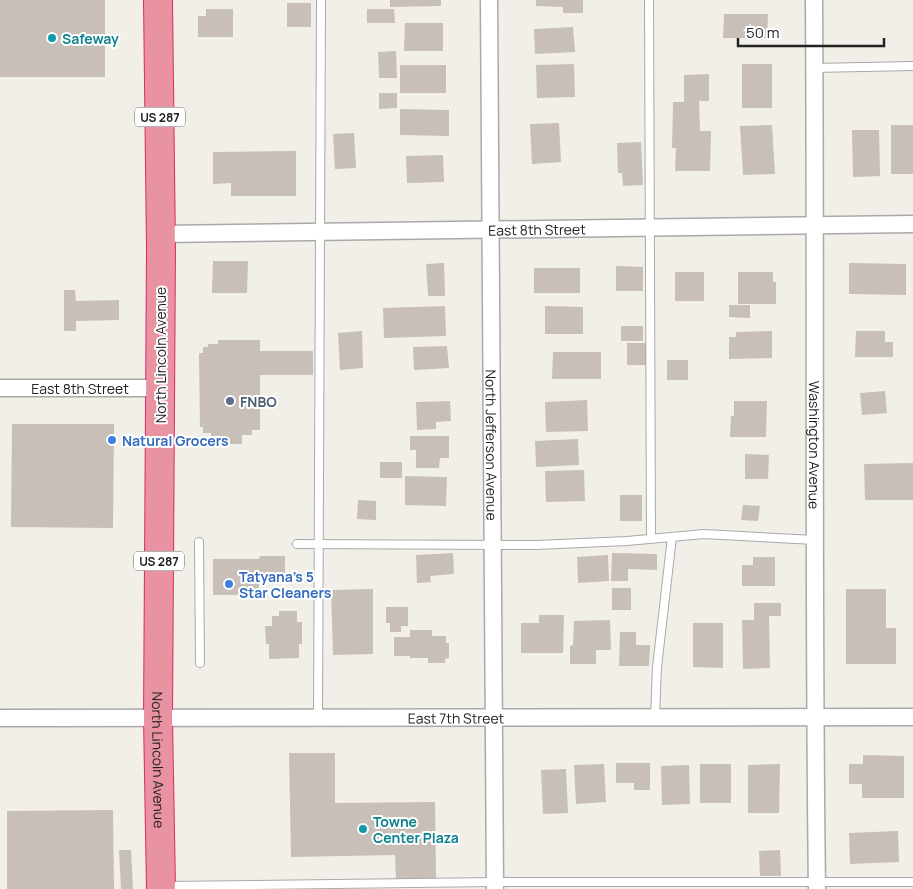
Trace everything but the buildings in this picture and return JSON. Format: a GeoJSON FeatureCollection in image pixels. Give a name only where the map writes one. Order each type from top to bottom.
{"type":"FeatureCollection","features":[{"type":"Feature","properties":{"kind":"highway","name":"North Lincoln Avenue"},"geometry":{"type":"LineString","coordinates":[[158,0],[161,234],[158,718],[161,888]]}},
{"type":"Feature","properties":{"kind":"street","name":"North Jefferson Avenue"},"geometry":{"type":"LineString","coordinates":[[489,0],[495,885]]}},
{"type":"Feature","properties":{"kind":"street","name":"Washington Avenue"},"geometry":{"type":"LineString","coordinates":[[814,0],[816,885]]}},
{"type":"Feature","properties":{"kind":"street","name":"East 8th Street"},"geometry":{"type":"LineString","coordinates":[[161,234],[913,224]]}},
{"type":"Feature","properties":{"kind":"street","name":"East 8th Street"},"geometry":{"type":"LineString","coordinates":[[0,388],[160,388]]}},
{"type":"Feature","properties":{"kind":"street","name":"East 7th Street"},"geometry":{"type":"LineString","coordinates":[[0,718],[913,717]]}},
{"type":"Feature","properties":{"kind":"lane"},"geometry":{"type":"LineString","coordinates":[[318,718],[321,0]]}},
{"type":"Feature","properties":{"kind":"lane"},"geometry":{"type":"LineString","coordinates":[[648,0],[651,539]]}},
{"type":"Feature","properties":{"kind":"lane"},"geometry":{"type":"LineString","coordinates":[[814,68],[913,66]]}},
{"type":"Feature","properties":{"kind":"lane"},"geometry":{"type":"LineString","coordinates":[[297,544],[536,545],[651,539],[704,534],[815,540]]}},
{"type":"Feature","properties":{"kind":"lane"},"geometry":{"type":"LineString","coordinates":[[656,717],[657,667],[672,537]]}},
{"type":"Feature","properties":{"kind":"lane"},"geometry":{"type":"LineString","coordinates":[[198,542],[200,663]]}},
{"type":"Feature","properties":{"kind":"lane"},"geometry":{"type":"LineString","coordinates":[[161,888],[816,885],[913,882]]}},
{"type":"Feature","properties":{"kind":"place","name":"Safeway"},"geometry":{"type":"Point","coordinates":[52,38]}},
{"type":"Feature","properties":{"kind":"place","name":"FNBO"},"geometry":{"type":"Point","coordinates":[230,401]}},
{"type":"Feature","properties":{"kind":"place","name":"Natural Grocers"},"geometry":{"type":"Point","coordinates":[112,440]}},
{"type":"Feature","properties":{"kind":"place","name":"Tatyana's 5 Star Cleaners"},"geometry":{"type":"Point","coordinates":[229,584]}},
{"type":"Feature","properties":{"kind":"place","name":"Towne Center Plaza"},"geometry":{"type":"Point","coordinates":[363,829]}}]}
